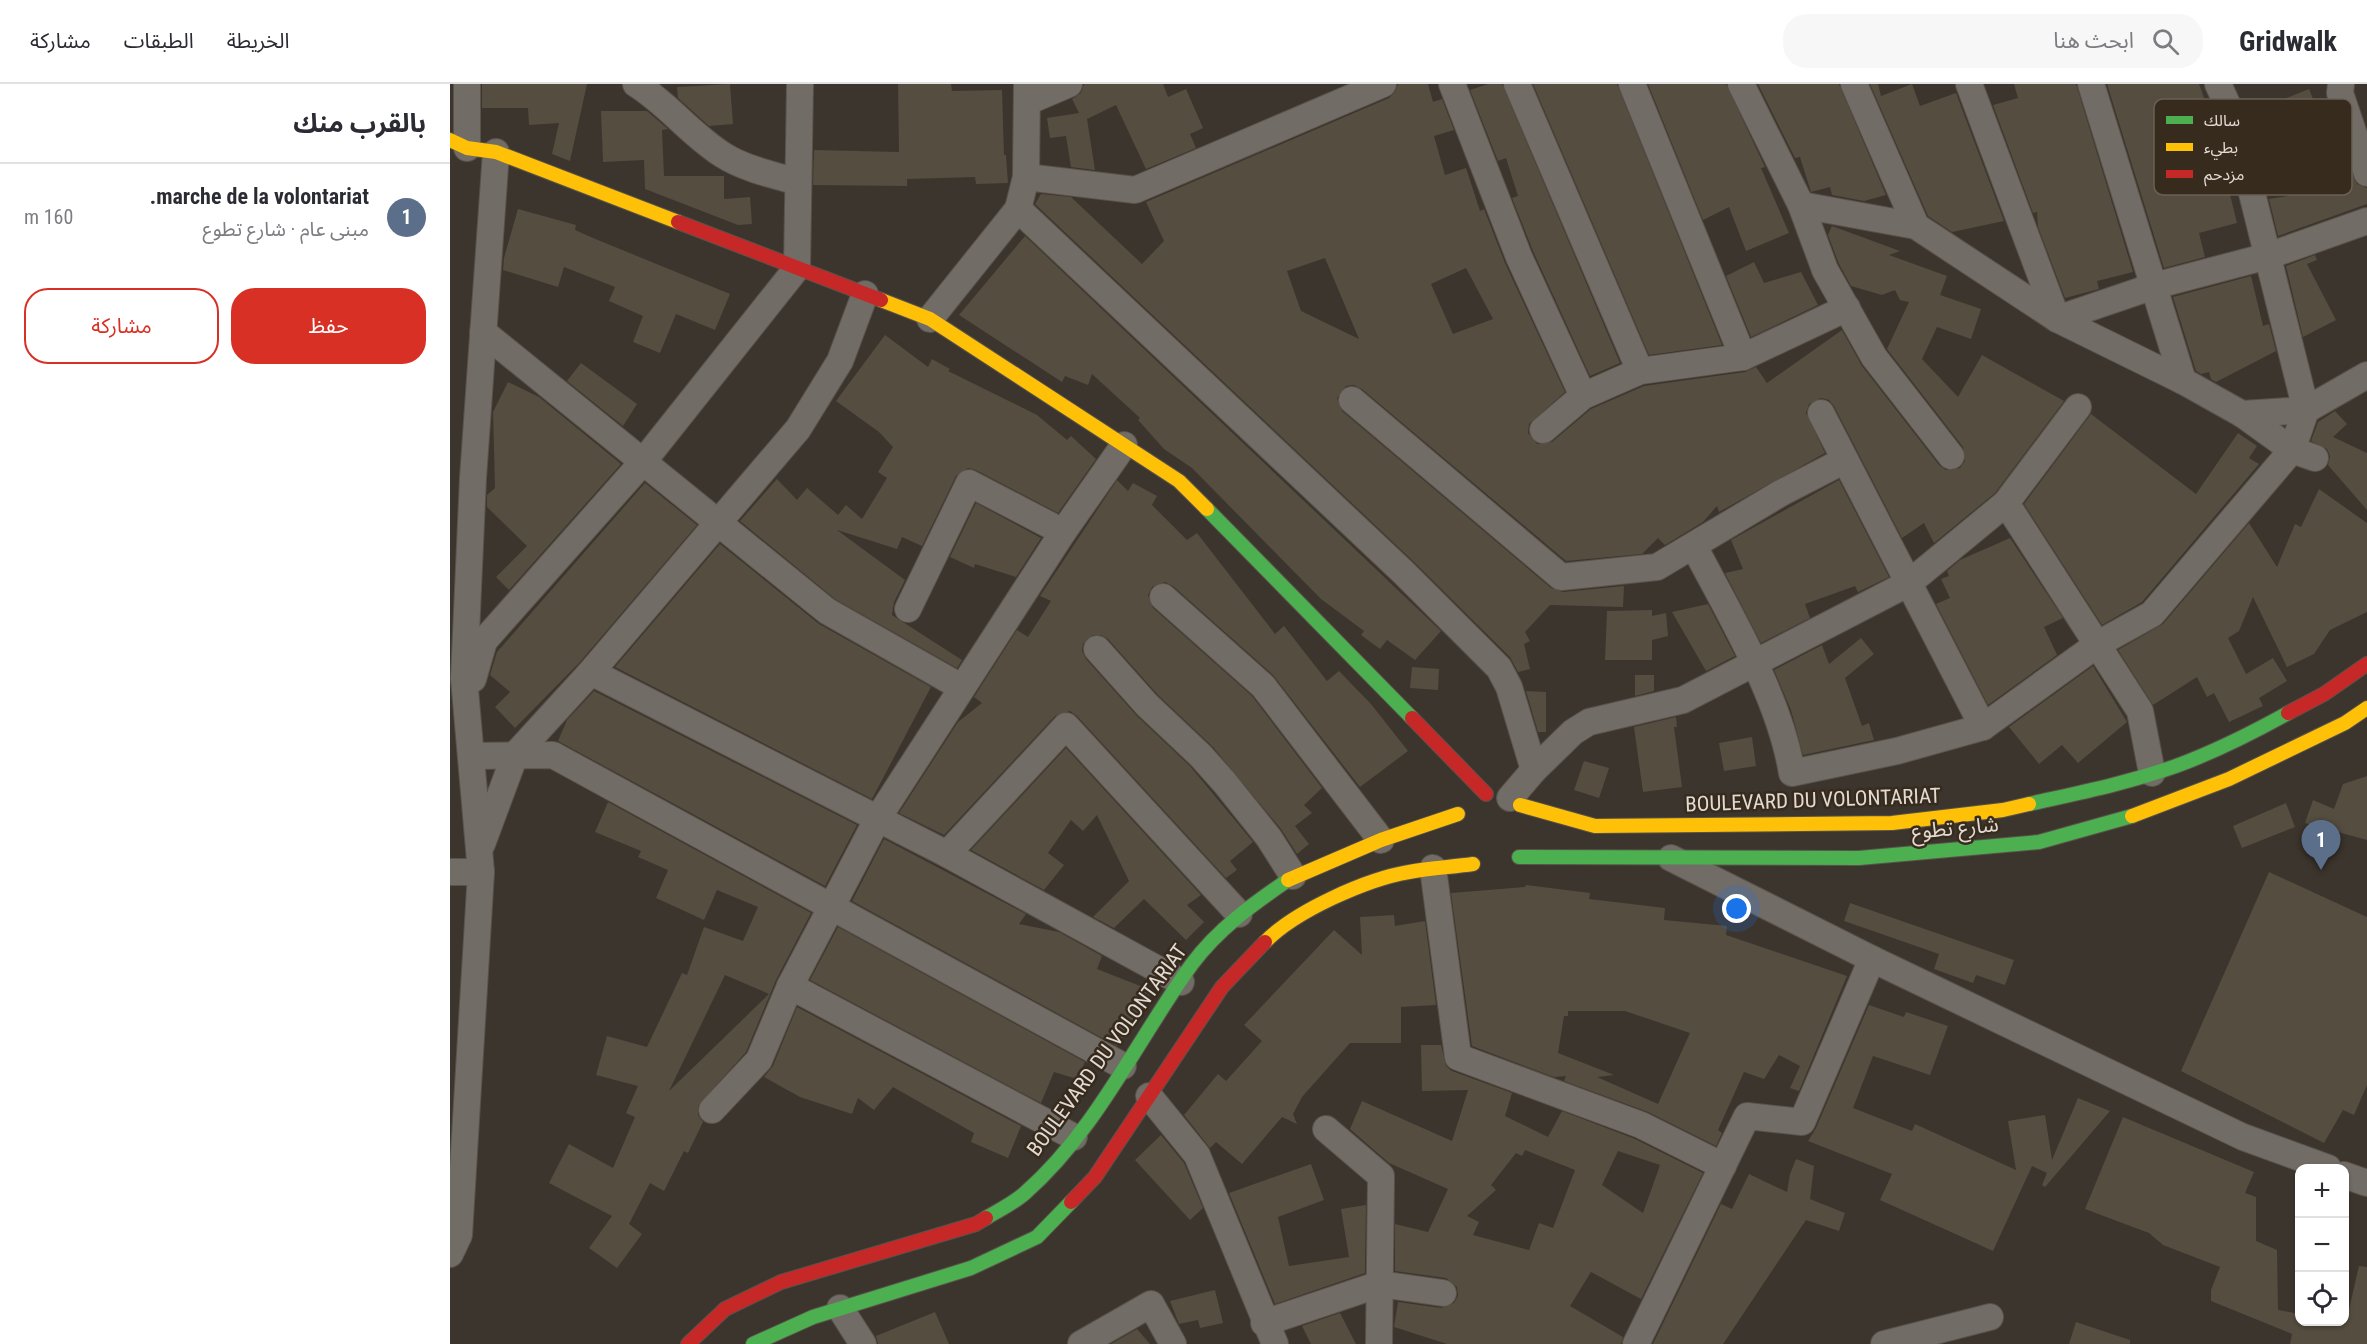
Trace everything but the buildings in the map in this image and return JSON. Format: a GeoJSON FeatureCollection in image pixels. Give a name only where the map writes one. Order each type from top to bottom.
{"type":"FeatureCollection","features":[{"type":"Feature","properties":{"kind":"main road"},"geometry":{"type":"LineString","coordinates":[[458,144],[496,152],[930,319],[1179,481],[1530,826]]}},
{"type":"Feature","properties":{"kind":"main road","name":"BOULEVARD DU VOLONTARIAT"},"geometry":{"type":"LineString","coordinates":[[688,1344],[725,1309],[781,1282],[976,1224],[1023,1195],[1056,1163],[1123,1066],[1132,1058],[1193,963],[1239,914],[1293,876],[1381,840],[1462,811],[1505,799],[1595,826],[1892,823],[2003,810],[2101,788],[2176,766],[2258,730],[2324,694],[2367,664]]}},
{"type":"Feature","properties":{"kind":"main road","name":"شارع تطوع"},"geometry":{"type":"LineString","coordinates":[[1518,857],[1859,858],[2039,842],[2137,815],[2229,779],[2345,723],[2367,708]]}},
{"type":"Feature","properties":{"kind":"main road"},"geometry":{"type":"LineString","coordinates":[[753,1344],[803,1321],[840,1308],[971,1268],[1037,1237],[1095,1177],[1222,987],[1276,931],[1338,895],[1407,872],[1433,868],[1479,866],[1458,847]]}},
{"type":"Feature","properties":{"kind":"street"},"geometry":{"type":"LineString","coordinates":[[458,144],[467,84]]}},
{"type":"Feature","properties":{"kind":"street"},"geometry":{"type":"LineString","coordinates":[[636,84],[656,97],[687,127],[724,156],[798,182]]}},
{"type":"Feature","properties":{"kind":"street"},"geometry":{"type":"LineString","coordinates":[[450,1254],[459,1235],[480,861],[465,769],[466,704],[484,641],[642,463],[797,268],[800,84]]}},
{"type":"Feature","properties":{"kind":"street"},"geometry":{"type":"LineString","coordinates":[[930,319],[1017,209],[1026,177],[1027,93],[1069,84]]}},
{"type":"Feature","properties":{"kind":"street"},"geometry":{"type":"LineString","coordinates":[[1026,177],[1135,190],[1383,84]]}},
{"type":"Feature","properties":{"kind":"street"},"geometry":{"type":"LineString","coordinates":[[1452,84],[1519,257],[1583,396]]}},
{"type":"Feature","properties":{"kind":"street"},"geometry":{"type":"LineString","coordinates":[[1517,84],[1640,371]]}},
{"type":"Feature","properties":{"kind":"street"},"geometry":{"type":"LineString","coordinates":[[1632,84],[1743,357]]}},
{"type":"Feature","properties":{"kind":"street"},"geometry":{"type":"LineString","coordinates":[[1741,84],[1801,205],[1825,270],[1874,357],[1951,456]]}},
{"type":"Feature","properties":{"kind":"street"},"geometry":{"type":"LineString","coordinates":[[1854,84],[1916,226]]}},
{"type":"Feature","properties":{"kind":"street"},"geometry":{"type":"LineString","coordinates":[[1969,84],[2058,319]]}},
{"type":"Feature","properties":{"kind":"street"},"geometry":{"type":"LineString","coordinates":[[2091,84],[2183,381]]}},
{"type":"Feature","properties":{"kind":"street"},"geometry":{"type":"LineString","coordinates":[[2218,84],[2225,99]]}},
{"type":"Feature","properties":{"kind":"street"},"geometry":{"type":"LineString","coordinates":[[2352,108],[2367,173]]}},
{"type":"Feature","properties":{"kind":"street"},"geometry":{"type":"LineString","coordinates":[[466,704],[457,678],[461,478],[483,332],[496,152]]}},
{"type":"Feature","properties":{"kind":"street"},"geometry":{"type":"LineString","coordinates":[[1694,546],[1754,664],[1787,746],[1792,773],[1897,751],[1983,727],[2098,644],[2152,614],[2303,454],[2306,410],[2253,195]]}},
{"type":"Feature","properties":{"kind":"street"},"geometry":{"type":"LineString","coordinates":[[1801,205],[1916,226],[2058,319],[2183,381],[2242,414],[2303,454]]}},
{"type":"Feature","properties":{"kind":"street"},"geometry":{"type":"LineString","coordinates":[[1017,209],[1403,572],[1499,668],[1509,687],[1534,770]]}},
{"type":"Feature","properties":{"kind":"street"},"geometry":{"type":"LineString","coordinates":[[2058,319],[2154,286],[2268,256],[2367,221]]}},
{"type":"Feature","properties":{"kind":"street"},"geometry":{"type":"LineString","coordinates":[[480,861],[515,755],[591,672],[798,429],[840,361],[865,294]]}},
{"type":"Feature","properties":{"kind":"street"},"geometry":{"type":"LineString","coordinates":[[1543,430],[1583,396],[1640,371],[1743,357],[1847,308]]}},
{"type":"Feature","properties":{"kind":"street"},"geometry":{"type":"LineString","coordinates":[[483,332],[827,611],[961,687]]}},
{"type":"Feature","properties":{"kind":"street"},"geometry":{"type":"LineString","coordinates":[[2242,414],[2306,410],[2367,375]]}},
{"type":"Feature","properties":{"kind":"street"},"geometry":{"type":"LineString","coordinates":[[1352,400],[1561,577],[1657,567],[1781,494],[1845,460]]}},
{"type":"Feature","properties":{"kind":"street"},"geometry":{"type":"LineString","coordinates":[[1505,799],[1573,732],[1589,722],[1683,700],[1909,583],[2006,503],[2078,407]]}},
{"type":"Feature","properties":{"kind":"street"},"geometry":{"type":"LineString","coordinates":[[1821,413],[1983,727]]}},
{"type":"Feature","properties":{"kind":"street"},"geometry":{"type":"LineString","coordinates":[[712,1110],[759,1060],[790,986],[878,818],[1063,532],[1124,445]]}},
{"type":"Feature","properties":{"kind":"street"},"geometry":{"type":"LineString","coordinates":[[908,609],[969,483],[1063,532]]}},
{"type":"Feature","properties":{"kind":"street"},"geometry":{"type":"LineString","coordinates":[[2006,503],[2140,711],[2152,773]]}},
{"type":"Feature","properties":{"kind":"street"},"geometry":{"type":"LineString","coordinates":[[1163,597],[1263,686],[1381,840]]}},
{"type":"Feature","properties":{"kind":"street"},"geometry":{"type":"LineString","coordinates":[[1097,649],[1148,705],[1201,756],[1225,783],[1269,838],[1293,876]]}},
{"type":"Feature","properties":{"kind":"street"},"geometry":{"type":"LineString","coordinates":[[591,672],[947,854],[1181,982]]}},
{"type":"Feature","properties":{"kind":"street"},"geometry":{"type":"LineString","coordinates":[[947,854],[1066,726],[1239,914]]}},
{"type":"Feature","properties":{"kind":"street"},"geometry":{"type":"LineString","coordinates":[[465,769],[515,755],[553,755],[1123,1066]]}},
{"type":"Feature","properties":{"kind":"street"},"geometry":{"type":"LineString","coordinates":[[1671,858],[1872,959],[2243,1137],[2317,1164]]}},
{"type":"Feature","properties":{"kind":"street"},"geometry":{"type":"LineString","coordinates":[[450,872],[480,861]]}},
{"type":"Feature","properties":{"kind":"street"},"geometry":{"type":"LineString","coordinates":[[1433,868],[1458,1057],[1641,1125],[1723,1166]]}},
{"type":"Feature","properties":{"kind":"street"},"geometry":{"type":"LineString","coordinates":[[1636,1344],[1747,1116],[1802,1122],[1872,959]]}},
{"type":"Feature","properties":{"kind":"street"},"geometry":{"type":"LineString","coordinates":[[790,986],[1074,1137]]}},
{"type":"Feature","properties":{"kind":"street"},"geometry":{"type":"LineString","coordinates":[[1149,1096],[1197,1155],[1269,1333],[1380,1284],[1443,1293]]}},
{"type":"Feature","properties":{"kind":"street"},"geometry":{"type":"LineString","coordinates":[[1326,1130],[1381,1176],[1380,1344]]}},
{"type":"Feature","properties":{"kind":"street"},"geometry":{"type":"LineString","coordinates":[[2349,1176],[2367,1183]]}},
{"type":"Feature","properties":{"kind":"street"},"geometry":{"type":"LineString","coordinates":[[1081,1344],[1151,1304],[1173,1344]]}},
{"type":"Feature","properties":{"kind":"street"},"geometry":{"type":"LineString","coordinates":[[840,1308],[863,1344]]}},
{"type":"Feature","properties":{"kind":"street"},"geometry":{"type":"LineString","coordinates":[[1884,1344],[1990,1317]]}},
{"type":"Feature","properties":{"kind":"traffic: fast"},"geometry":{"type":"LineString","coordinates":[[1207,509],[1412,718]]}},
{"type":"Feature","properties":{"kind":"traffic: fast"},"geometry":{"type":"LineString","coordinates":[[2029,804],[2121,783],[2176,766],[2233,742],[2288,713]]}},
{"type":"Feature","properties":{"kind":"traffic: fast"},"geometry":{"type":"LineString","coordinates":[[1519,857],[1859,858],[2039,842],[2132,816]]}},
{"type":"Feature","properties":{"kind":"traffic: fast"},"geometry":{"type":"LineString","coordinates":[[986,1218],[1025,1193],[1073,1142],[1095,1113],[1172,993],[1202,951],[1237,918],[1288,880]]}},
{"type":"Feature","properties":{"kind":"traffic: fast"},"geometry":{"type":"LineString","coordinates":[[753,1344],[813,1317],[971,1268],[1037,1237],[1071,1202]]}},
{"type":"Feature","properties":{"kind":"traffic: slow"},"geometry":{"type":"LineString","coordinates":[[450,140],[467,148],[496,152],[678,222]]}},
{"type":"Feature","properties":{"kind":"traffic: slow"},"geometry":{"type":"LineString","coordinates":[[881,300],[930,319],[1179,481],[1207,509]]}},
{"type":"Feature","properties":{"kind":"traffic: slow"},"geometry":{"type":"LineString","coordinates":[[2132,816],[2229,779],[2345,723],[2367,708]]}},
{"type":"Feature","properties":{"kind":"traffic: slow"},"geometry":{"type":"LineString","coordinates":[[1520,805],[1595,826],[1892,823],[2003,810],[2029,804]]}},
{"type":"Feature","properties":{"kind":"traffic: slow"},"geometry":{"type":"LineString","coordinates":[[1288,880],[1381,840],[1458,814]]}},
{"type":"Feature","properties":{"kind":"traffic: slow"},"geometry":{"type":"LineString","coordinates":[[1265,942],[1294,919],[1353,889],[1409,872],[1473,864]]}},
{"type":"Feature","properties":{"kind":"traffic: jam"},"geometry":{"type":"LineString","coordinates":[[678,222],[881,300]]}},
{"type":"Feature","properties":{"kind":"traffic: jam"},"geometry":{"type":"LineString","coordinates":[[2288,713],[2324,694],[2367,664]]}},
{"type":"Feature","properties":{"kind":"traffic: jam"},"geometry":{"type":"LineString","coordinates":[[1412,718],[1486,794]]}},
{"type":"Feature","properties":{"kind":"traffic: jam"},"geometry":{"type":"LineString","coordinates":[[1071,1202],[1095,1177],[1222,987],[1265,942]]}},
{"type":"Feature","properties":{"kind":"traffic: jam"},"geometry":{"type":"LineString","coordinates":[[688,1344],[725,1309],[781,1282],[976,1224],[986,1218]]}},
{"type":"Feature","properties":{"kind":"place","name":"marche de la volontariat."},"geometry":{"type":"Point","coordinates":[2321,870]}}]}
